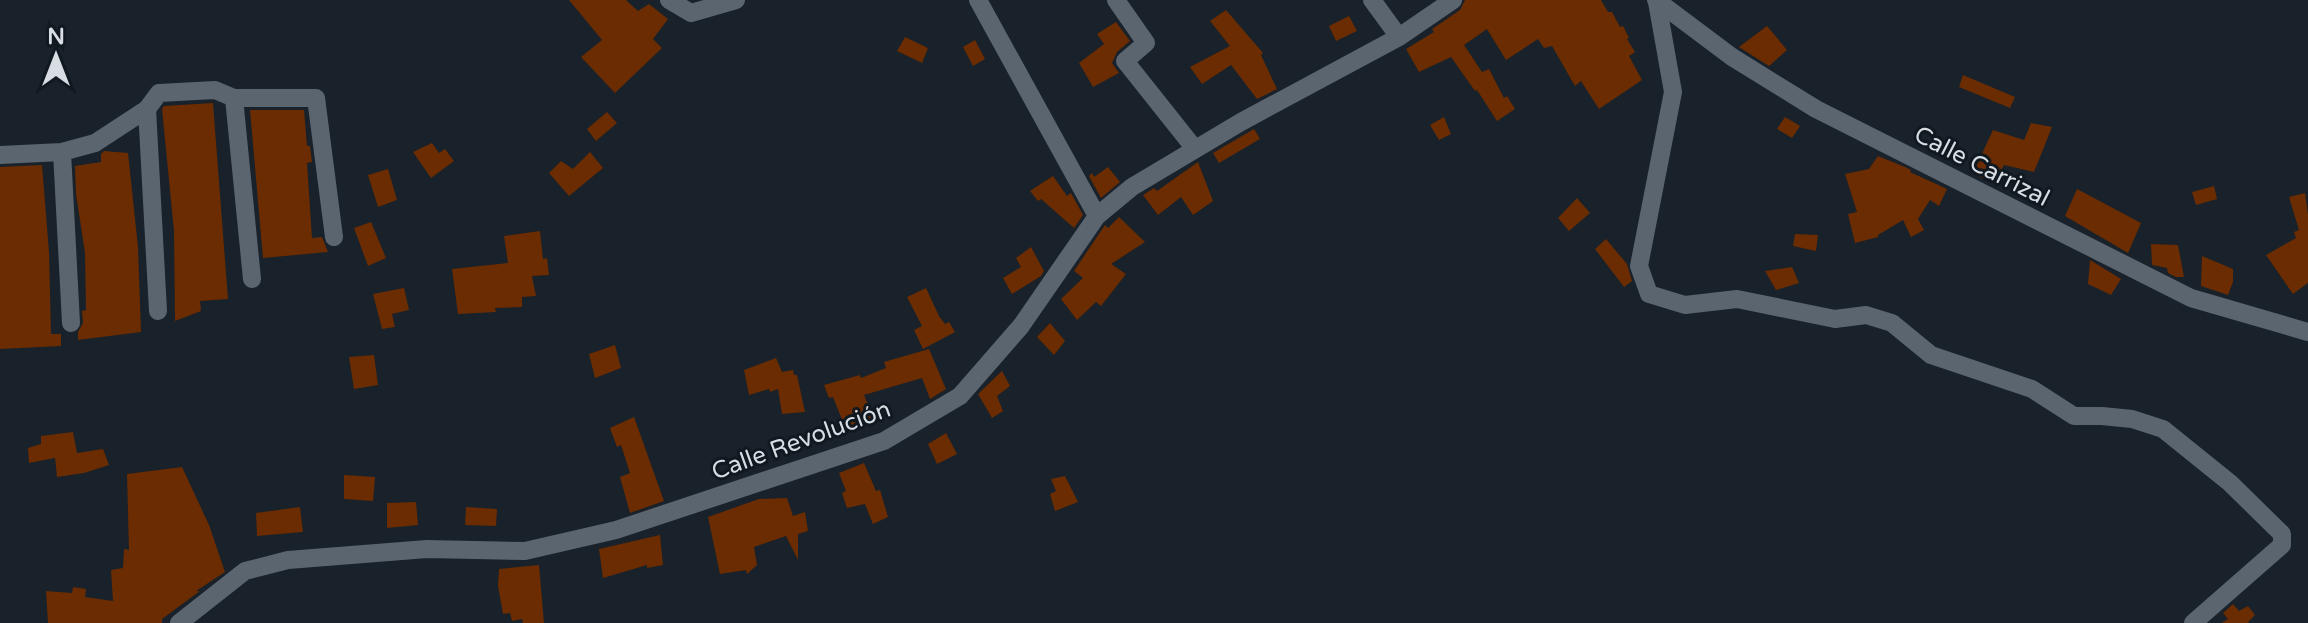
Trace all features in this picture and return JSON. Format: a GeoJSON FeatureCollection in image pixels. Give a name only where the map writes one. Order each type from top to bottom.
{"type":"FeatureCollection","features":[{"type":"Feature","properties":{"kind":"street"},"geometry":{"type":"LineString","coordinates":[[669,0],[691,13],[736,0]]}},
{"type":"Feature","properties":{"kind":"street"},"geometry":{"type":"LineString","coordinates":[[978,0],[1097,216]]}},
{"type":"Feature","properties":{"kind":"street"},"geometry":{"type":"LineString","coordinates":[[1116,0],[1146,43],[1125,61],[1195,149]]}},
{"type":"Feature","properties":{"kind":"street"},"geometry":{"type":"LineString","coordinates":[[1372,0],[1399,37]]}},
{"type":"Feature","properties":{"kind":"street","name":"Calle Revolución"},"geometry":{"type":"LineString","coordinates":[[179,623],[245,571],[288,560],[427,549],[525,551],[616,530],[884,441],[960,396],[1021,326],[1097,216],[1132,187],[1241,122],[1399,37],[1453,0]]}},
{"type":"Feature","properties":{"kind":"street"},"geometry":{"type":"LineString","coordinates":[[1656,1],[1673,92],[1639,266],[1649,294],[1685,305],[1737,299],[1835,319],[1866,315],[1892,323],[1931,355],[2032,389],[2074,416],[2132,419],[2163,429],[2230,483],[2282,534],[2282,545],[2202,621]]}},
{"type":"Feature","properties":{"kind":"street","name":"Calle Carrizal"},"geometry":{"type":"LineString","coordinates":[[1656,1],[1732,57],[1843,123],[2191,298],[2308,332]]}},
{"type":"Feature","properties":{"kind":"street"},"geometry":{"type":"LineString","coordinates":[[0,155],[62,152],[95,143],[147,109],[159,93],[215,90],[234,98],[316,98],[334,237]]}},
{"type":"Feature","properties":{"kind":"street"},"geometry":{"type":"LineString","coordinates":[[234,98],[252,279]]}},
{"type":"Feature","properties":{"kind":"street"},"geometry":{"type":"LineString","coordinates":[[147,109],[158,311]]}},
{"type":"Feature","properties":{"kind":"street"},"geometry":{"type":"LineString","coordinates":[[62,152],[71,323]]}},
{"type":"Feature","properties":{"kind":"building"},"geometry":{"type":"Polygon","coordinates":[[[569,0],[626,0],[638,11],[649,4],[668,19],[653,39],[662,48],[615,93],[581,57],[602,40],[569,0]]]}},
{"type":"Feature","properties":{"kind":"building"},"geometry":{"type":"Polygon","coordinates":[[[1465,0],[1601,0],[1620,27],[1623,26],[1635,52],[1629,56],[1642,80],[1599,109],[1581,81],[1575,86],[1552,46],[1544,48],[1538,39],[1506,60],[1487,29],[1464,45],[1482,72],[1489,69],[1504,98],[1507,96],[1515,109],[1497,121],[1451,57],[1419,72],[1406,49],[1434,32],[1432,29],[1460,10],[1465,0]]]}},
{"type":"Feature","properties":{"kind":"building"},"geometry":{"type":"Polygon","coordinates":[[[1226,10],[1263,53],[1261,55],[1277,89],[1257,99],[1231,65],[1202,84],[1190,67],[1230,46],[1210,21],[1226,10]]]}},
{"type":"Feature","properties":{"kind":"building"},"geometry":{"type":"Polygon","coordinates":[[[1349,16],[1357,31],[1336,41],[1329,26],[1349,16]]]}},
{"type":"Feature","properties":{"kind":"building"},"geometry":{"type":"Polygon","coordinates":[[[1116,22],[1130,41],[1117,52],[1112,63],[1119,73],[1093,87],[1079,63],[1104,44],[1097,34],[1116,22]]]}},
{"type":"Feature","properties":{"kind":"building"},"geometry":{"type":"Polygon","coordinates":[[[1767,26],[1787,50],[1769,66],[1739,47],[1767,26]]]}},
{"type":"Feature","properties":{"kind":"building"},"geometry":{"type":"Polygon","coordinates":[[[905,37],[928,48],[922,63],[897,51],[905,37]]]}},
{"type":"Feature","properties":{"kind":"building"},"geometry":{"type":"Polygon","coordinates":[[[975,40],[985,59],[973,66],[963,47],[975,40]]]}},
{"type":"Feature","properties":{"kind":"building"},"geometry":{"type":"Polygon","coordinates":[[[1963,75],[2015,97],[2010,108],[1959,87],[1963,75]]]}},
{"type":"Feature","properties":{"kind":"building"},"geometry":{"type":"Polygon","coordinates":[[[213,103],[228,299],[200,301],[201,311],[175,321],[174,231],[162,109],[164,106],[213,103]]]}},
{"type":"Feature","properties":{"kind":"building"},"geometry":{"type":"Polygon","coordinates":[[[250,110],[304,110],[307,146],[310,146],[312,162],[307,163],[312,238],[322,237],[328,252],[263,258],[250,110]]]}},
{"type":"Feature","properties":{"kind":"building"},"geometry":{"type":"Polygon","coordinates":[[[607,112],[617,123],[596,141],[587,129],[607,112]]]}},
{"type":"Feature","properties":{"kind":"building"},"geometry":{"type":"Polygon","coordinates":[[[1444,117],[1451,134],[1439,140],[1430,125],[1444,117]]]}},
{"type":"Feature","properties":{"kind":"building"},"geometry":{"type":"Polygon","coordinates":[[[1785,117],[1800,126],[1792,138],[1777,129],[1785,117]]]}},
{"type":"Feature","properties":{"kind":"building"},"geometry":{"type":"Polygon","coordinates":[[[2031,123],[2052,127],[2034,172],[2004,165],[1995,184],[1973,173],[1993,130],[2024,140],[2031,123]]]}},
{"type":"Feature","properties":{"kind":"building"},"geometry":{"type":"Polygon","coordinates":[[[1254,129],[1260,139],[1219,163],[1213,153],[1254,129]]]}},
{"type":"Feature","properties":{"kind":"building"},"geometry":{"type":"Polygon","coordinates":[[[432,143],[439,153],[445,149],[454,161],[431,178],[413,152],[432,143]]]}},
{"type":"Feature","properties":{"kind":"building"},"geometry":{"type":"Polygon","coordinates":[[[104,151],[128,153],[138,247],[141,332],[78,340],[83,323],[82,311],[86,310],[85,253],[75,166],[101,162],[104,151]]]}},
{"type":"Feature","properties":{"kind":"building"},"geometry":{"type":"Polygon","coordinates":[[[590,152],[603,168],[569,196],[549,173],[561,161],[573,169],[590,152]]]}},
{"type":"Feature","properties":{"kind":"building"},"geometry":{"type":"Polygon","coordinates":[[[1878,156],[1947,189],[1939,206],[1930,200],[1918,219],[1924,230],[1911,237],[1903,220],[1878,237],[1855,243],[1848,214],[1857,212],[1845,174],[1869,169],[1878,156]]]}},
{"type":"Feature","properties":{"kind":"building"},"geometry":{"type":"Polygon","coordinates":[[[1198,162],[1213,201],[1193,215],[1181,197],[1158,215],[1143,195],[1154,188],[1157,191],[1198,162]]]}},
{"type":"Feature","properties":{"kind":"building"},"geometry":{"type":"Polygon","coordinates":[[[42,165],[51,334],[61,334],[61,346],[0,349],[0,167],[42,165]]]}},
{"type":"Feature","properties":{"kind":"building"},"geometry":{"type":"Polygon","coordinates":[[[1108,167],[1120,182],[1101,198],[1089,176],[1092,173],[1094,177],[1108,167]]]}},
{"type":"Feature","properties":{"kind":"building"},"geometry":{"type":"Polygon","coordinates":[[[388,169],[397,200],[378,207],[368,175],[388,169]]]}},
{"type":"Feature","properties":{"kind":"building"},"geometry":{"type":"Polygon","coordinates":[[[1053,176],[1067,196],[1071,193],[1083,215],[1074,228],[1041,199],[1038,201],[1030,191],[1053,176]]]}},
{"type":"Feature","properties":{"kind":"building"},"geometry":{"type":"Polygon","coordinates":[[[2214,186],[2217,199],[2196,205],[2192,192],[2214,186]]]}},
{"type":"Feature","properties":{"kind":"building"},"geometry":{"type":"Polygon","coordinates":[[[2077,189],[2141,223],[2128,253],[2065,216],[2077,189]]]}},
{"type":"Feature","properties":{"kind":"building"},"geometry":{"type":"Polygon","coordinates":[[[2305,193],[2308,283],[2293,294],[2266,255],[2296,238],[2294,232],[2299,230],[2289,197],[2305,193]]]}},
{"type":"Feature","properties":{"kind":"building"},"geometry":{"type":"Polygon","coordinates":[[[1577,198],[1590,213],[1569,231],[1558,218],[1577,198]]]}},
{"type":"Feature","properties":{"kind":"building"},"geometry":{"type":"Polygon","coordinates":[[[1119,217],[1145,242],[1111,264],[1126,274],[1101,306],[1096,302],[1077,320],[1061,299],[1083,278],[1074,271],[1105,225],[1108,228],[1119,217]]]}},
{"type":"Feature","properties":{"kind":"building"},"geometry":{"type":"Polygon","coordinates":[[[371,222],[386,258],[368,266],[354,228],[371,222]]]}},
{"type":"Feature","properties":{"kind":"building"},"geometry":{"type":"Polygon","coordinates":[[[540,231],[543,259],[547,258],[549,275],[532,276],[536,296],[522,297],[522,307],[458,314],[452,269],[508,263],[504,236],[540,231]]]}},
{"type":"Feature","properties":{"kind":"building"},"geometry":{"type":"Polygon","coordinates":[[[1795,234],[1818,235],[1816,251],[1793,246],[1795,234]]]}},
{"type":"Feature","properties":{"kind":"building"},"geometry":{"type":"Polygon","coordinates":[[[1606,239],[1627,264],[1632,281],[1624,287],[1595,249],[1606,239]]]}},
{"type":"Feature","properties":{"kind":"building"},"geometry":{"type":"Polygon","coordinates":[[[2151,244],[2178,245],[2184,277],[2176,277],[2168,273],[2167,268],[2152,265],[2151,244]]]}},
{"type":"Feature","properties":{"kind":"building"},"geometry":{"type":"Polygon","coordinates":[[[1031,247],[1044,271],[1012,294],[1003,278],[1021,267],[1016,258],[1031,247]]]}},
{"type":"Feature","properties":{"kind":"building"},"geometry":{"type":"Polygon","coordinates":[[[2202,256],[2233,269],[2233,282],[2228,295],[2201,286],[2202,256]]]}},
{"type":"Feature","properties":{"kind":"building"},"geometry":{"type":"Polygon","coordinates":[[[2090,260],[2121,279],[2111,295],[2088,284],[2090,260]]]}},
{"type":"Feature","properties":{"kind":"building"},"geometry":{"type":"Polygon","coordinates":[[[1792,267],[1799,283],[1776,290],[1765,271],[1792,267]]]}},
{"type":"Feature","properties":{"kind":"building"},"geometry":{"type":"Polygon","coordinates":[[[404,288],[409,310],[392,314],[395,327],[382,329],[373,294],[404,288]]]}},
{"type":"Feature","properties":{"kind":"building"},"geometry":{"type":"Polygon","coordinates":[[[926,288],[939,316],[945,324],[949,322],[955,332],[923,349],[914,330],[922,326],[907,297],[926,288]]]}},
{"type":"Feature","properties":{"kind":"building"},"geometry":{"type":"Polygon","coordinates":[[[1050,323],[1065,341],[1054,355],[1037,337],[1050,323]]]}},
{"type":"Feature","properties":{"kind":"building"},"geometry":{"type":"Polygon","coordinates":[[[615,345],[621,368],[595,378],[589,354],[615,345]]]}},
{"type":"Feature","properties":{"kind":"building"},"geometry":{"type":"Polygon","coordinates":[[[929,349],[946,389],[930,399],[922,378],[864,395],[874,419],[846,430],[833,397],[829,398],[824,385],[860,375],[861,378],[886,368],[884,362],[929,349]]]}},
{"type":"Feature","properties":{"kind":"building"},"geometry":{"type":"Polygon","coordinates":[[[374,355],[378,385],[354,389],[349,357],[374,355]]]}},
{"type":"Feature","properties":{"kind":"building"},"geometry":{"type":"Polygon","coordinates":[[[776,358],[782,372],[793,370],[797,375],[805,412],[782,414],[778,389],[749,395],[744,370],[776,358]]]}},
{"type":"Feature","properties":{"kind":"building"},"geometry":{"type":"Polygon","coordinates":[[[1002,371],[1010,386],[997,396],[1003,411],[992,418],[978,394],[1002,371]]]}},
{"type":"Feature","properties":{"kind":"building"},"geometry":{"type":"Polygon","coordinates":[[[634,417],[664,501],[630,513],[620,477],[630,473],[621,445],[617,447],[610,428],[634,417]]]}},
{"type":"Feature","properties":{"kind":"building"},"geometry":{"type":"Polygon","coordinates":[[[73,432],[77,453],[103,449],[109,465],[57,477],[55,458],[29,463],[28,448],[41,444],[41,436],[73,432]]]}},
{"type":"Feature","properties":{"kind":"building"},"geometry":{"type":"Polygon","coordinates":[[[946,433],[957,454],[937,464],[928,444],[946,433]]]}},
{"type":"Feature","properties":{"kind":"building"},"geometry":{"type":"Polygon","coordinates":[[[864,463],[876,491],[880,490],[888,517],[873,524],[865,504],[847,508],[842,493],[846,491],[839,473],[864,463]]]}},
{"type":"Feature","properties":{"kind":"building"},"geometry":{"type":"Polygon","coordinates":[[[182,467],[209,525],[225,572],[196,591],[200,591],[162,619],[162,623],[48,623],[46,591],[72,593],[73,587],[86,589],[85,597],[113,601],[111,570],[123,568],[124,549],[129,550],[127,474],[182,467]]]}},
{"type":"Feature","properties":{"kind":"building"},"geometry":{"type":"Polygon","coordinates":[[[344,475],[375,477],[373,501],[344,499],[344,475]]]}},
{"type":"Feature","properties":{"kind":"building"},"geometry":{"type":"Polygon","coordinates":[[[1065,476],[1078,502],[1055,511],[1050,494],[1056,491],[1051,479],[1065,476]]]}},
{"type":"Feature","properties":{"kind":"building"},"geometry":{"type":"Polygon","coordinates":[[[787,498],[793,516],[805,512],[808,531],[798,534],[798,560],[786,536],[754,547],[757,565],[747,574],[746,570],[720,574],[708,517],[759,499],[787,498]]]}},
{"type":"Feature","properties":{"kind":"building"},"geometry":{"type":"Polygon","coordinates":[[[416,502],[418,525],[387,528],[387,503],[416,502]]]}},
{"type":"Feature","properties":{"kind":"building"},"geometry":{"type":"Polygon","coordinates":[[[300,507],[303,532],[257,536],[256,513],[300,507]]]}},
{"type":"Feature","properties":{"kind":"building"},"geometry":{"type":"Polygon","coordinates":[[[466,507],[497,509],[496,526],[465,525],[466,507]]]}},
{"type":"Feature","properties":{"kind":"building"},"geometry":{"type":"Polygon","coordinates":[[[660,535],[663,565],[647,568],[647,565],[603,578],[599,549],[660,535]]]}},
{"type":"Feature","properties":{"kind":"building"},"geometry":{"type":"Polygon","coordinates":[[[539,565],[544,623],[523,623],[522,619],[512,621],[510,613],[503,614],[498,586],[499,569],[539,565]]]}},
{"type":"Feature","properties":{"kind":"building"},"geometry":{"type":"Polygon","coordinates":[[[2233,604],[2239,611],[2248,606],[2255,615],[2249,623],[2222,623],[2228,619],[2223,613],[2233,604]]]}}]}
